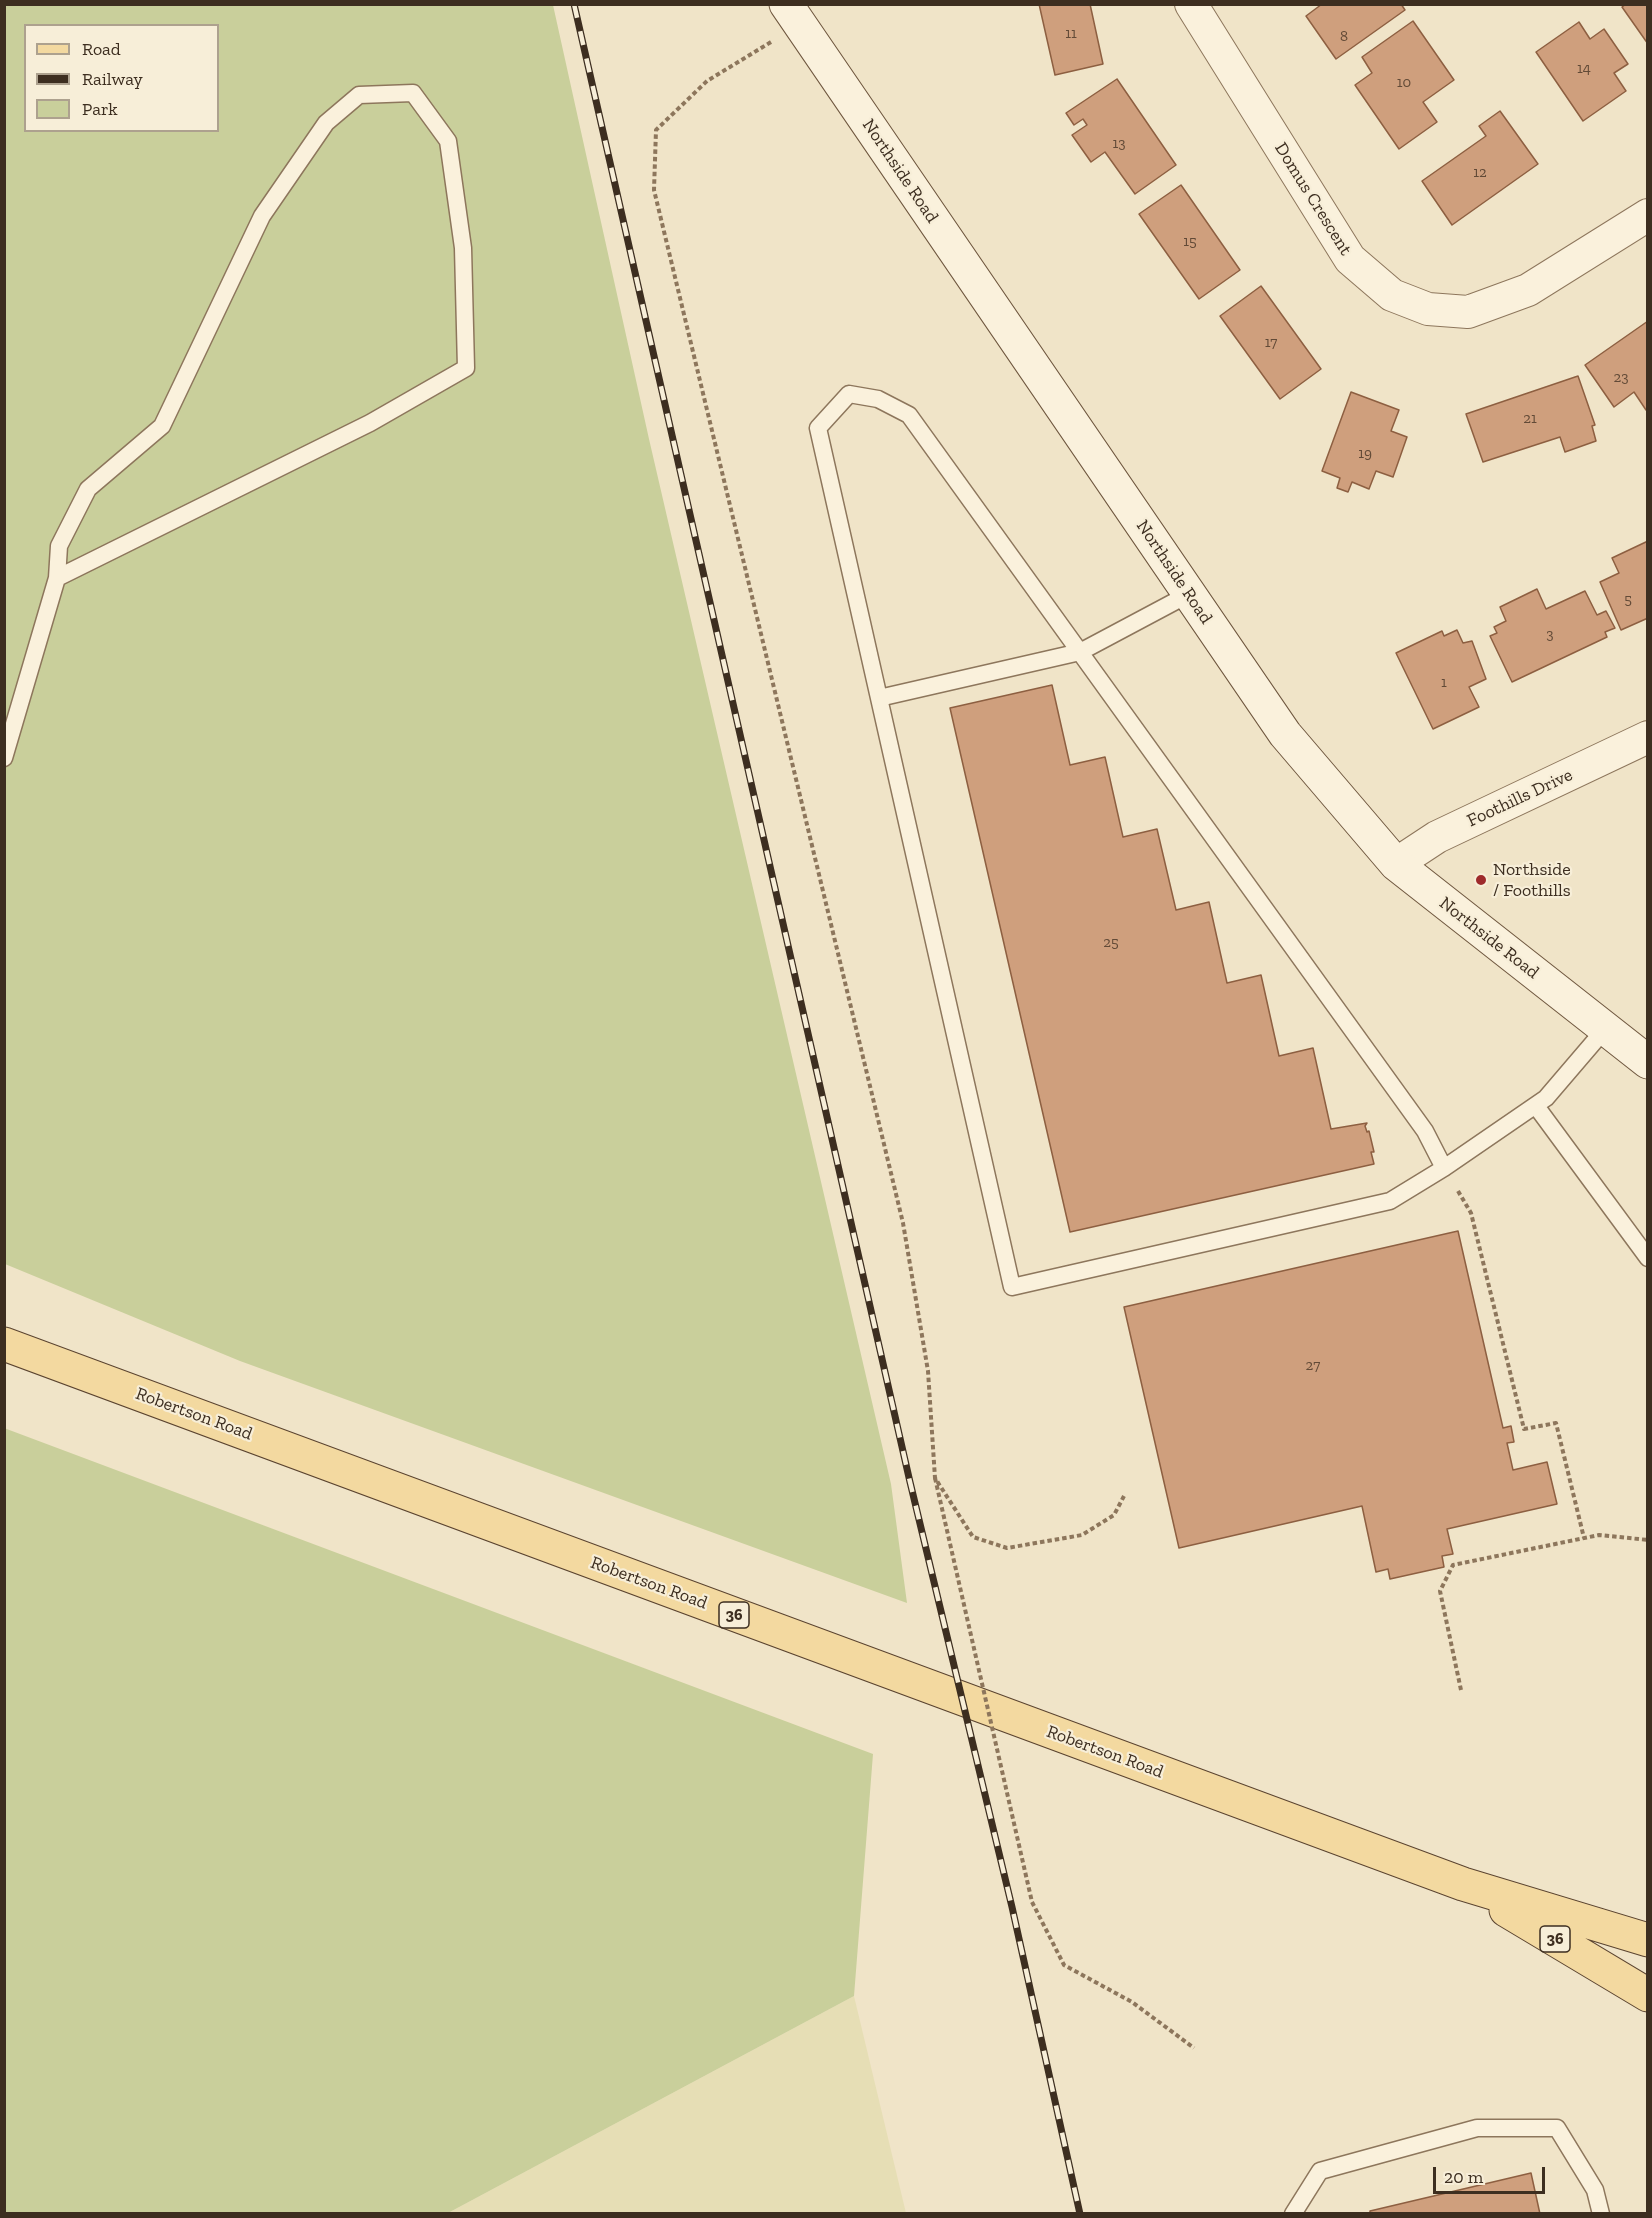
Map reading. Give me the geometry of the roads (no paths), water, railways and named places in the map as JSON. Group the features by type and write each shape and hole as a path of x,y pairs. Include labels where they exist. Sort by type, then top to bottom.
{"main road":[{"name":"Robertson Road","path":"4,1344 1463,1884 1647,1940"},
{"name":"Robertson Road","path":"1463,1884 1647,1995"}],"street":[{"name":"Domus Crescent","path":"1191,4 1350,259 1392,295 1428,309 1468,312 1528,290 1647,215"},
{"name":"Northside Road","path":"793,14 1285,734 1396,864 1647,1062"},
{"name":"Foothills Drive","path":"1396,864 1437,837 1647,737"}],"lane":[{"path":"4,758 57,578 59,546 88,489 162,426 262,216 326,123 359,95 413,93 448,141 463,248 466,368 370,423 57,578"},
{"path":"1444,1168 1425,1131 909,415 878,399 849,394 818,428 1012,1287 1390,1201 1444,1168 1536,1106 1546,1098 1605,1029"},
{"path":"879,698 1080,652 1189,594"},
{"path":"1536,1106 1647,1258"},
{"path":"1293,2214 1320,2171 1477,2128 1557,2128 1595,2190 1601,2214"}],"railway":[{"path":"574,4 910,1482 1012,1907 1080,2214"}],"place":[{"name":"Northside / Foothills","path":"1481,880"}]}
